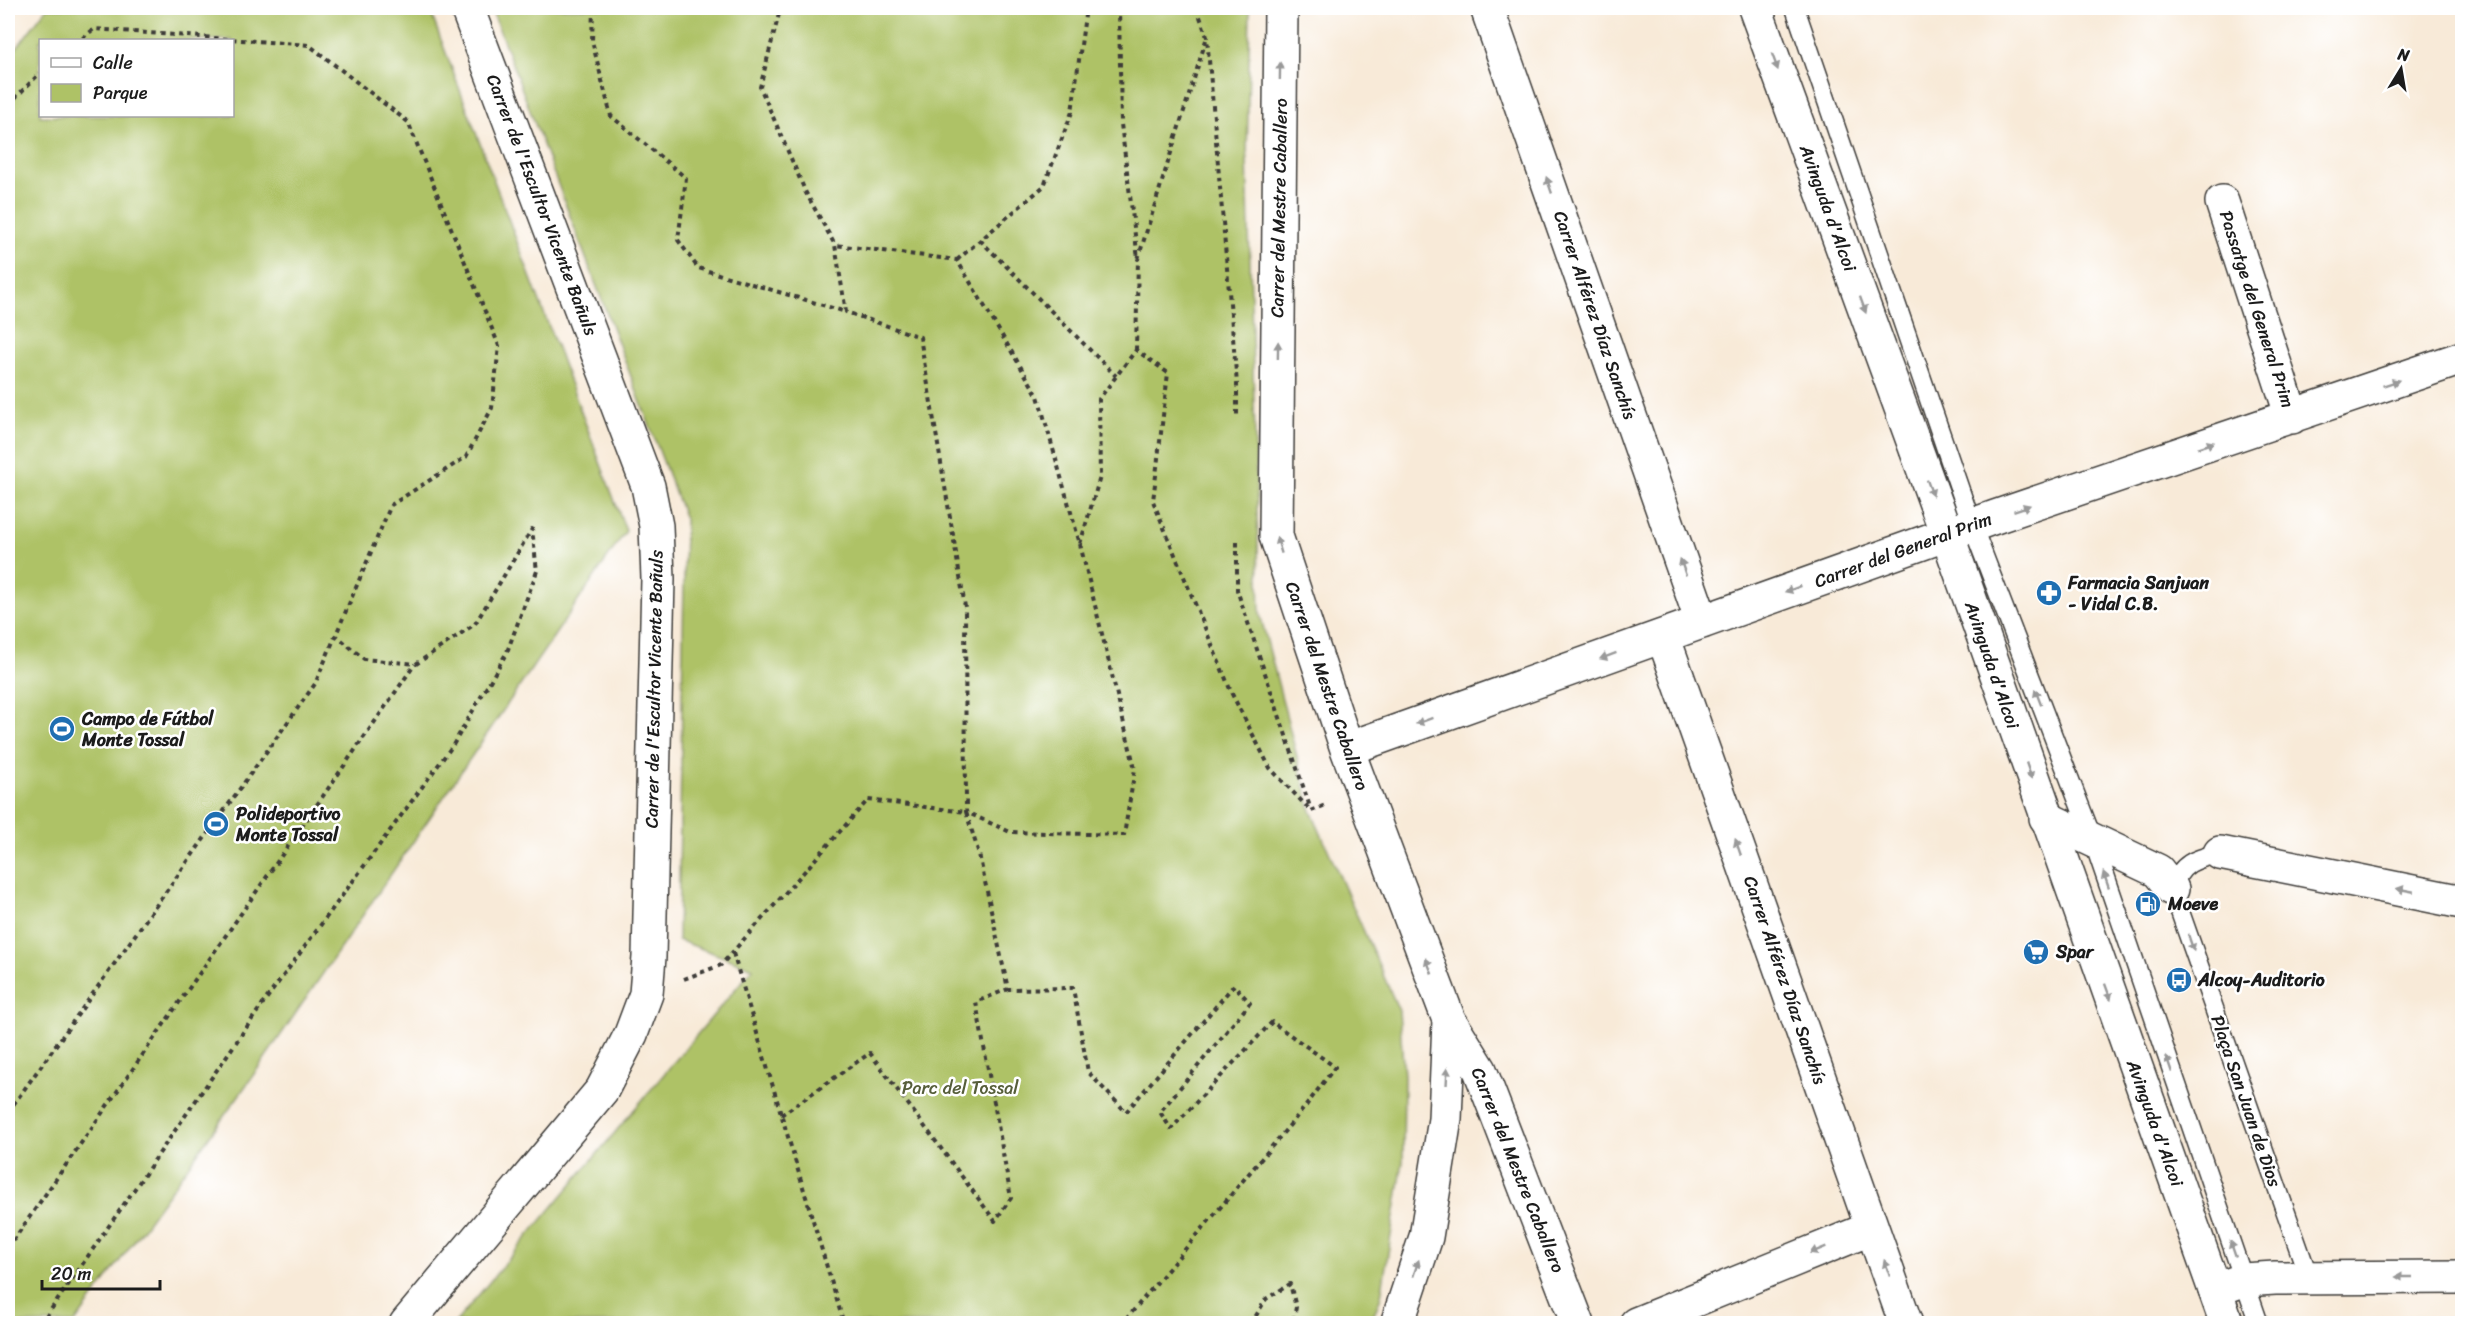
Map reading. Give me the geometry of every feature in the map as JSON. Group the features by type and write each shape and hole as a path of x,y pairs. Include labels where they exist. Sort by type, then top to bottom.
{"street":[{"name":"Carrer de l'Escultor Vicente Bañuls","path":"406,1323 602,1090 631,1034 646,994 658,579 654,516 648,486 467,8"},
{"name":"Carrer del Mestre Caballero","path":"1281,8 1276,537 1347,749 1449,1020 1480,1070 1578,1323"},
{"name":"Carrer Alférez Díaz Sanchís","path":"1487,8 1702,622"},
{"name":"Avinguda d'Alcoi","path":"1755,8 1959,530 2046,818 2229,1285 2227,1323"},
{"name":"Passatge del General Prim","path":"2222,202 2292,417"},
{"name":"Carrer del General Prim","path":"1347,749 1959,530 2463,358"},
{"name":"Carrer Alférez Díaz Sanchís","path":"1663,636 1906,1323"},
{"name":"Plaça San Juan de Dios","path":"2046,818 2158,871 2172,889"},
{"path":"2220,853 2463,902"},
{"path":"1397,1323 1426,1237 1445,1119 1449,1020"},
{"path":"1636,1323 1872,1228"},
{"path":"2229,1285 2309,1278 2463,1277"}],"lane":[{"name":"Avinguda d'Alcoi","path":"1795,8 1959,530 2093,840 2229,1285 2259,1323"},
{"path":"2172,889 2177,873 2195,859 2220,853"},
{"name":"Plaça San Juan de Dios","path":"2172,889 2309,1278"}],"path":[{"path":"593,8 592,41 611,116 686,178 678,240 698,268 846,312 920,337 965,607 966,813 980,854 1008,988"},
{"path":"774,8 779,14"},
{"path":"787,8 779,14 760,87 806,193 835,245 846,312"},
{"path":"835,245 957,260 1044,186 1072,112 1086,8"},
{"path":"1080,544 1100,477 1099,399 1136,350 1138,259 1121,124 1119,8"},
{"path":"1138,259 1207,37 1197,8"},
{"path":"81,39 94,29 228,39"},
{"path":"8,1112 315,684 392,505 466,457 492,408 499,346 408,122 309,45 234,39"},
{"path":"8,105 39,74"},
{"path":"980,240 1116,376"},
{"path":"646,994 721,965 868,800 966,813 1010,832 1124,835 1135,769 1080,544 1038,396 957,260"},
{"path":"1136,350 1168,373 1153,501 1232,694 1270,768 1311,811 1363,791"},
{"path":"8,1248 416,664 475,624 532,529 537,571 507,652 453,745 264,1002 41,1323"},
{"path":"337,636 364,658 416,664"},
{"path":"733,952 844,1323"},
{"path":"781,1115 870,1053 995,1221 1011,1198 976,1002 1008,988 1073,988 1088,1072 1126,1113 1234,985 1250,1003 1160,1112 1171,1129 1272,1022 1335,1067 1305,1107 1122,1323"},
{"path":"1251,1323 1266,1299 1290,1284 1296,1307 1293,1323"}],"green space":[{"name":"Polideportivo Monte Tossal","path":"47,8 429,8 626,531 250,1080 75,1323 8,1324 8,59"},
{"name":"Parc del Tossal","path":"491,8 1250,8 1247,158 1260,614 1311,811 1399,1011 1404,1076 1403,1162 1381,1296 1371,1323 455,1323 753,968 678,940 685,519"}],"place":[{"name":"Farmacia Sanjuan - Vidal C.B.","path":"2049,593"},
{"name":"Campo de Fútbol Monte Tossal","path":"62,729"},
{"name":"Polideportivo Monte Tossal","path":"216,824"},
{"name":"Moeve","path":"2148,904"},
{"name":"Spar","path":"2036,952"},
{"name":"Alcoy-Auditorio","path":"2179,980"}]}
